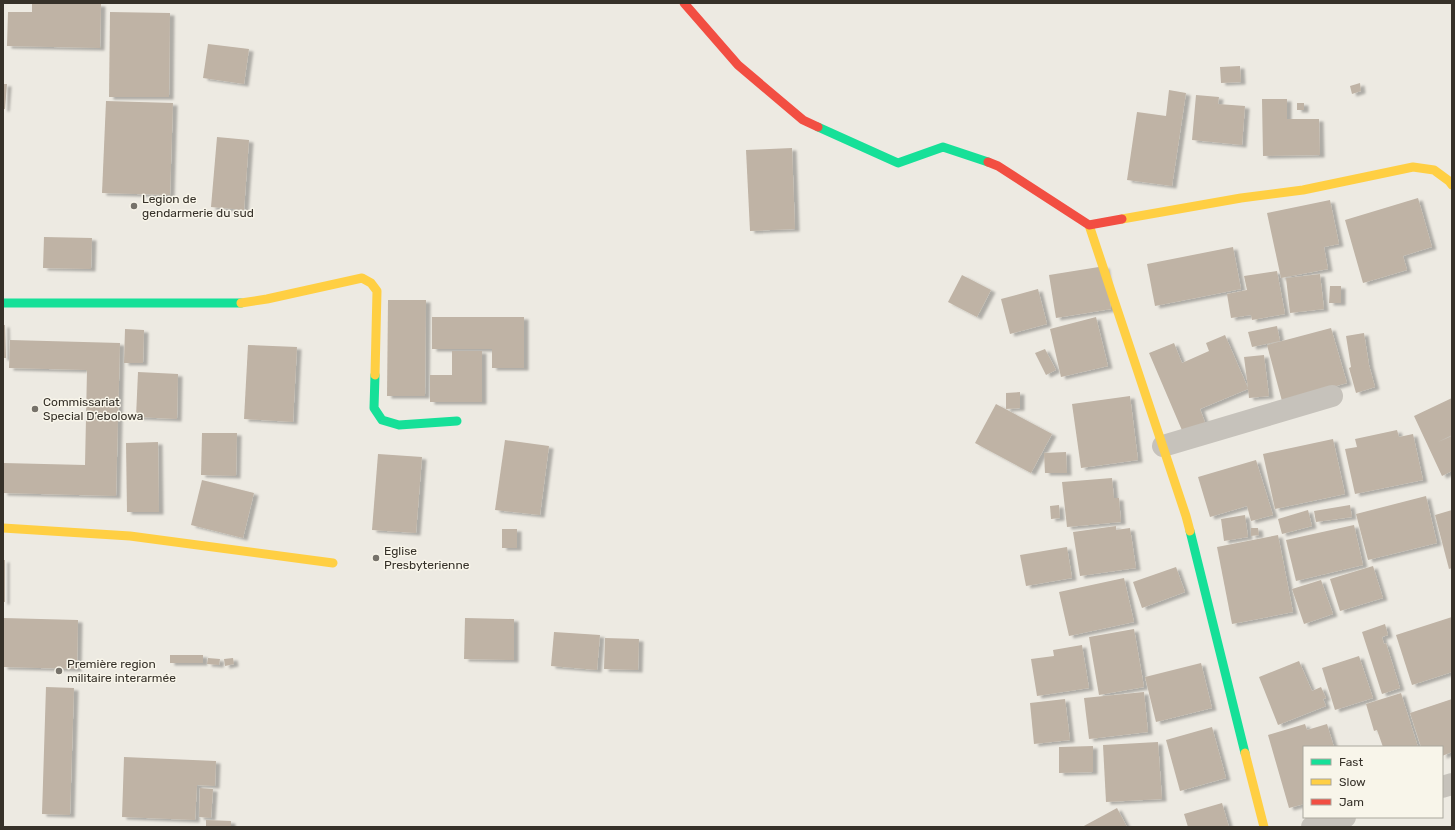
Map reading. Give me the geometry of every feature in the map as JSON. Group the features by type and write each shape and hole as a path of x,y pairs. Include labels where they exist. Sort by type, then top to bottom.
{"street":[{"path":"684,3 738,65 803,120 898,162 943,147 998,166 1089,225 1186,516 1264,827"},
{"path":"1089,225 1241,198 1303,190 1413,167 1434,170 1452,185"},
{"path":"3,303 241,303 267,299 362,278 371,283 377,291 374,408 382,420 399,425 457,421"},
{"path":"1162,446 1332,396"},
{"path":"3,528 130,536 285,558 333,563"},
{"path":"1312,827 1341,818"}],"building":[{"path":"32,3 101,4 100,48 7,46 8,12 32,12"},
{"path":"110,12 170,13 169,97 109,97"},
{"path":"208,44 249,49 244,84 203,78"},
{"path":"1240,66 1241,82 1221,83 1220,67"},
{"path":"1360,83 1361,91 1352,94 1350,86"},
{"path":"3,84 7,84 5,109 3,109"},
{"path":"1169,90 1186,93 1172,186 1127,180 1137,112 1166,116"},
{"path":"1196,95 1219,97 1218,104 1245,106 1242,145 1192,140"},
{"path":"1262,99 1287,99 1287,119 1319,119 1320,155 1263,156"},
{"path":"106,101 173,103 170,195 102,193"},
{"path":"1297,103 1304,103 1304,110 1297,110"},
{"path":"217,137 249,140 244,210 211,207"},
{"path":"792,148 795,229 750,231 746,150"},
{"path":"1418,198 1432,247 1403,256 1407,270 1363,283 1345,220"},
{"path":"1330,200 1339,244 1324,247 1328,269 1281,278 1267,213"},
{"path":"44,237 92,238 91,269 43,268"},
{"path":"1233,247 1241,289 1155,306 1147,264"},
{"path":"1105,266 1111,309 1056,318 1049,275"},
{"path":"1277,271 1285,314 1252,320 1251,315 1231,318 1227,294 1247,290 1244,276"},
{"path":"1320,274 1324,309 1290,313 1286,278"},
{"path":"962,275 991,290 977,317 948,302"},
{"path":"1330,286 1341,286 1341,303 1329,303"},
{"path":"1038,289 1047,324 1010,334 1001,299"},
{"path":"388,300 426,300 425,396 387,396"},
{"path":"432,317 524,317 524,368 492,368 492,349 432,349"},
{"path":"1096,317 1108,366 1061,377 1050,329"},
{"path":"3,325 5,325 6,358 3,358"},
{"path":"1277,326 1280,341 1252,347 1248,332"},
{"path":"1331,328 1347,383 1282,401 1267,345"},
{"path":"125,329 144,330 143,363 124,363"},
{"path":"1364,333 1369,365 1375,387 1356,393 1349,368 1351,367 1346,336"},
{"path":"1225,335 1248,388 1244,357 1264,355 1269,396 1249,398 1248,389 1200,409 1206,425 1184,435 1149,353 1174,343 1182,363 1209,351 1206,343"},
{"path":"10,340 120,343 116,496 3,493 3,463 85,465 87,370 9,368"},
{"path":"248,345 297,347 293,422 244,419"},
{"path":"1045,349 1056,370 1046,375 1035,353"},
{"path":"452,351 482,351 482,402 430,402 430,375 452,375"},
{"path":"138,372 178,374 177,419 136,417"},
{"path":"1020,392 1020,408 1006,409 1006,393"},
{"path":"1130,396 1138,460 1081,468 1072,404"},
{"path":"1452,398 1452,435 1438,442 1452,436 1452,471 1442,476 1414,416"},
{"path":"996,404 1052,434 1031,473 975,443"},
{"path":"1397,430 1399,437 1413,434 1423,480 1355,494 1345,449 1357,447 1355,439"},
{"path":"202,433 237,433 236,476 201,475"},
{"path":"1333,439 1345,494 1275,509 1263,454"},
{"path":"505,440 549,446 540,515 495,510"},
{"path":"158,442 159,512 127,512 126,443"},
{"path":"1066,452 1067,473 1045,473 1044,453"},
{"path":"378,454 422,457 416,533 372,530"},
{"path":"1256,460 1273,515 1251,521 1247,506 1210,517 1198,477"},
{"path":"1112,478 1114,498 1119,498 1121,522 1067,527 1062,482"},
{"path":"202,480 254,493 243,538 191,525"},
{"path":"1426,496 1437,543 1368,560 1356,514"},
{"path":"1059,505 1060,518 1051,519 1050,506"},
{"path":"1350,505 1352,517 1316,522 1314,511"},
{"path":"1308,510 1312,526 1282,534 1278,519"},
{"path":"1452,510 1452,568 1449,569 1435,515"},
{"path":"1245,515 1248,537 1224,541 1221,519"},
{"path":"1354,525 1363,565 1296,581 1286,540"},
{"path":"1116,526 1116,530 1130,528 1136,568 1080,576 1073,532"},
{"path":"1251,528 1258,528 1259,535 1251,536"},
{"path":"502,529 517,529 517,548 502,548"},
{"path":"1278,535 1293,612 1232,624 1217,547"},
{"path":"1067,547 1072,578 1026,586 1020,555"},
{"path":"3,560 5,560 5,602 3,602"},
{"path":"1373,566 1383,598 1340,611 1330,579"},
{"path":"1176,567 1185,592 1142,608 1133,582"},
{"path":"1124,578 1134,622 1069,636 1059,592"},
{"path":"1321,580 1333,614 1304,624 1292,589"},
{"path":"1452,617 1452,672 1412,685 1396,635"},
{"path":"3,618 78,620 77,669 3,667"},
{"path":"465,618 514,619 514,660 464,659"},
{"path":"1385,624 1388,635 1382,637 1384,644 1386,643 1400,688 1382,694 1362,632"},
{"path":"1134,629 1144,687 1099,695 1089,637"},
{"path":"554,632 600,635 597,670 551,666"},
{"path":"605,638 639,639 638,670 604,669"},
{"path":"1082,645 1089,688 1037,696 1031,659 1054,656 1053,650"},
{"path":"170,655 203,655 203,663 170,663"},
{"path":"1359,656 1373,698 1335,710 1322,668"},
{"path":"208,658 220,659 219,665 207,664"},
{"path":"233,658 234,664 225,666 224,659"},
{"path":"1299,661 1312,691 1321,687 1326,698 1323,699 1326,706 1278,725 1259,677"},
{"path":"1201,663 1212,708 1156,722 1145,677"},
{"path":"46,687 74,688 70,815 42,814"},
{"path":"1144,692 1148,732 1089,739 1084,698"},
{"path":"1401,693 1418,746 1383,746 1377,730 1374,731 1366,704"},
{"path":"1065,699 1070,740 1034,744 1030,703"},
{"path":"1452,699 1452,752 1443,756 1443,746 1421,746 1410,713"},
{"path":"1305,724 1307,730 1327,724 1334,746 1303,746 1303,804 1289,808 1268,735"},
{"path":"1212,727 1226,778 1180,791 1166,740"},
{"path":"1158,742 1162,799 1106,802 1103,745"},
{"path":"1093,746 1093,772 1059,773 1059,747"},
{"path":"124,757 216,761 215,786 197,785 195,820 122,817"},
{"path":"200,788 213,789 211,818 199,817"},
{"path":"1222,803 1229,827 1188,827 1184,814"},
{"path":"1117,808 1127,827 1082,827"},
{"path":"206,820 231,821 231,827 206,827"}],"traffic: fast":[{"path":"818,127 898,163 943,147 988,162"},
{"path":"3,303 241,303"},
{"path":"375,375 374,408 382,420 399,425 457,421"},
{"path":"1190,531 1245,753"}],"traffic: slow":[{"path":"1122,219 1241,198 1303,190 1413,167 1434,170 1452,185"},
{"path":"1089,225 1190,531"},
{"path":"241,303 267,299 362,278 371,283 377,291 375,375"},
{"path":"3,528 130,536 333,563"},
{"path":"1245,753 1264,827"}],"traffic: jam":[{"path":"684,3 738,65 803,120 818,127"},
{"path":"988,162 998,166 1089,225 1122,219"}],"place":[{"name":"Legion de gendarmerie du sud","path":"134,206"},
{"name":"Commissariat Special D’ebolowa","path":"35,409"},
{"name":"Eglise Presbyterienne","path":"376,558"},
{"name":"Première region militaire interarmée","path":"59,671"}]}
